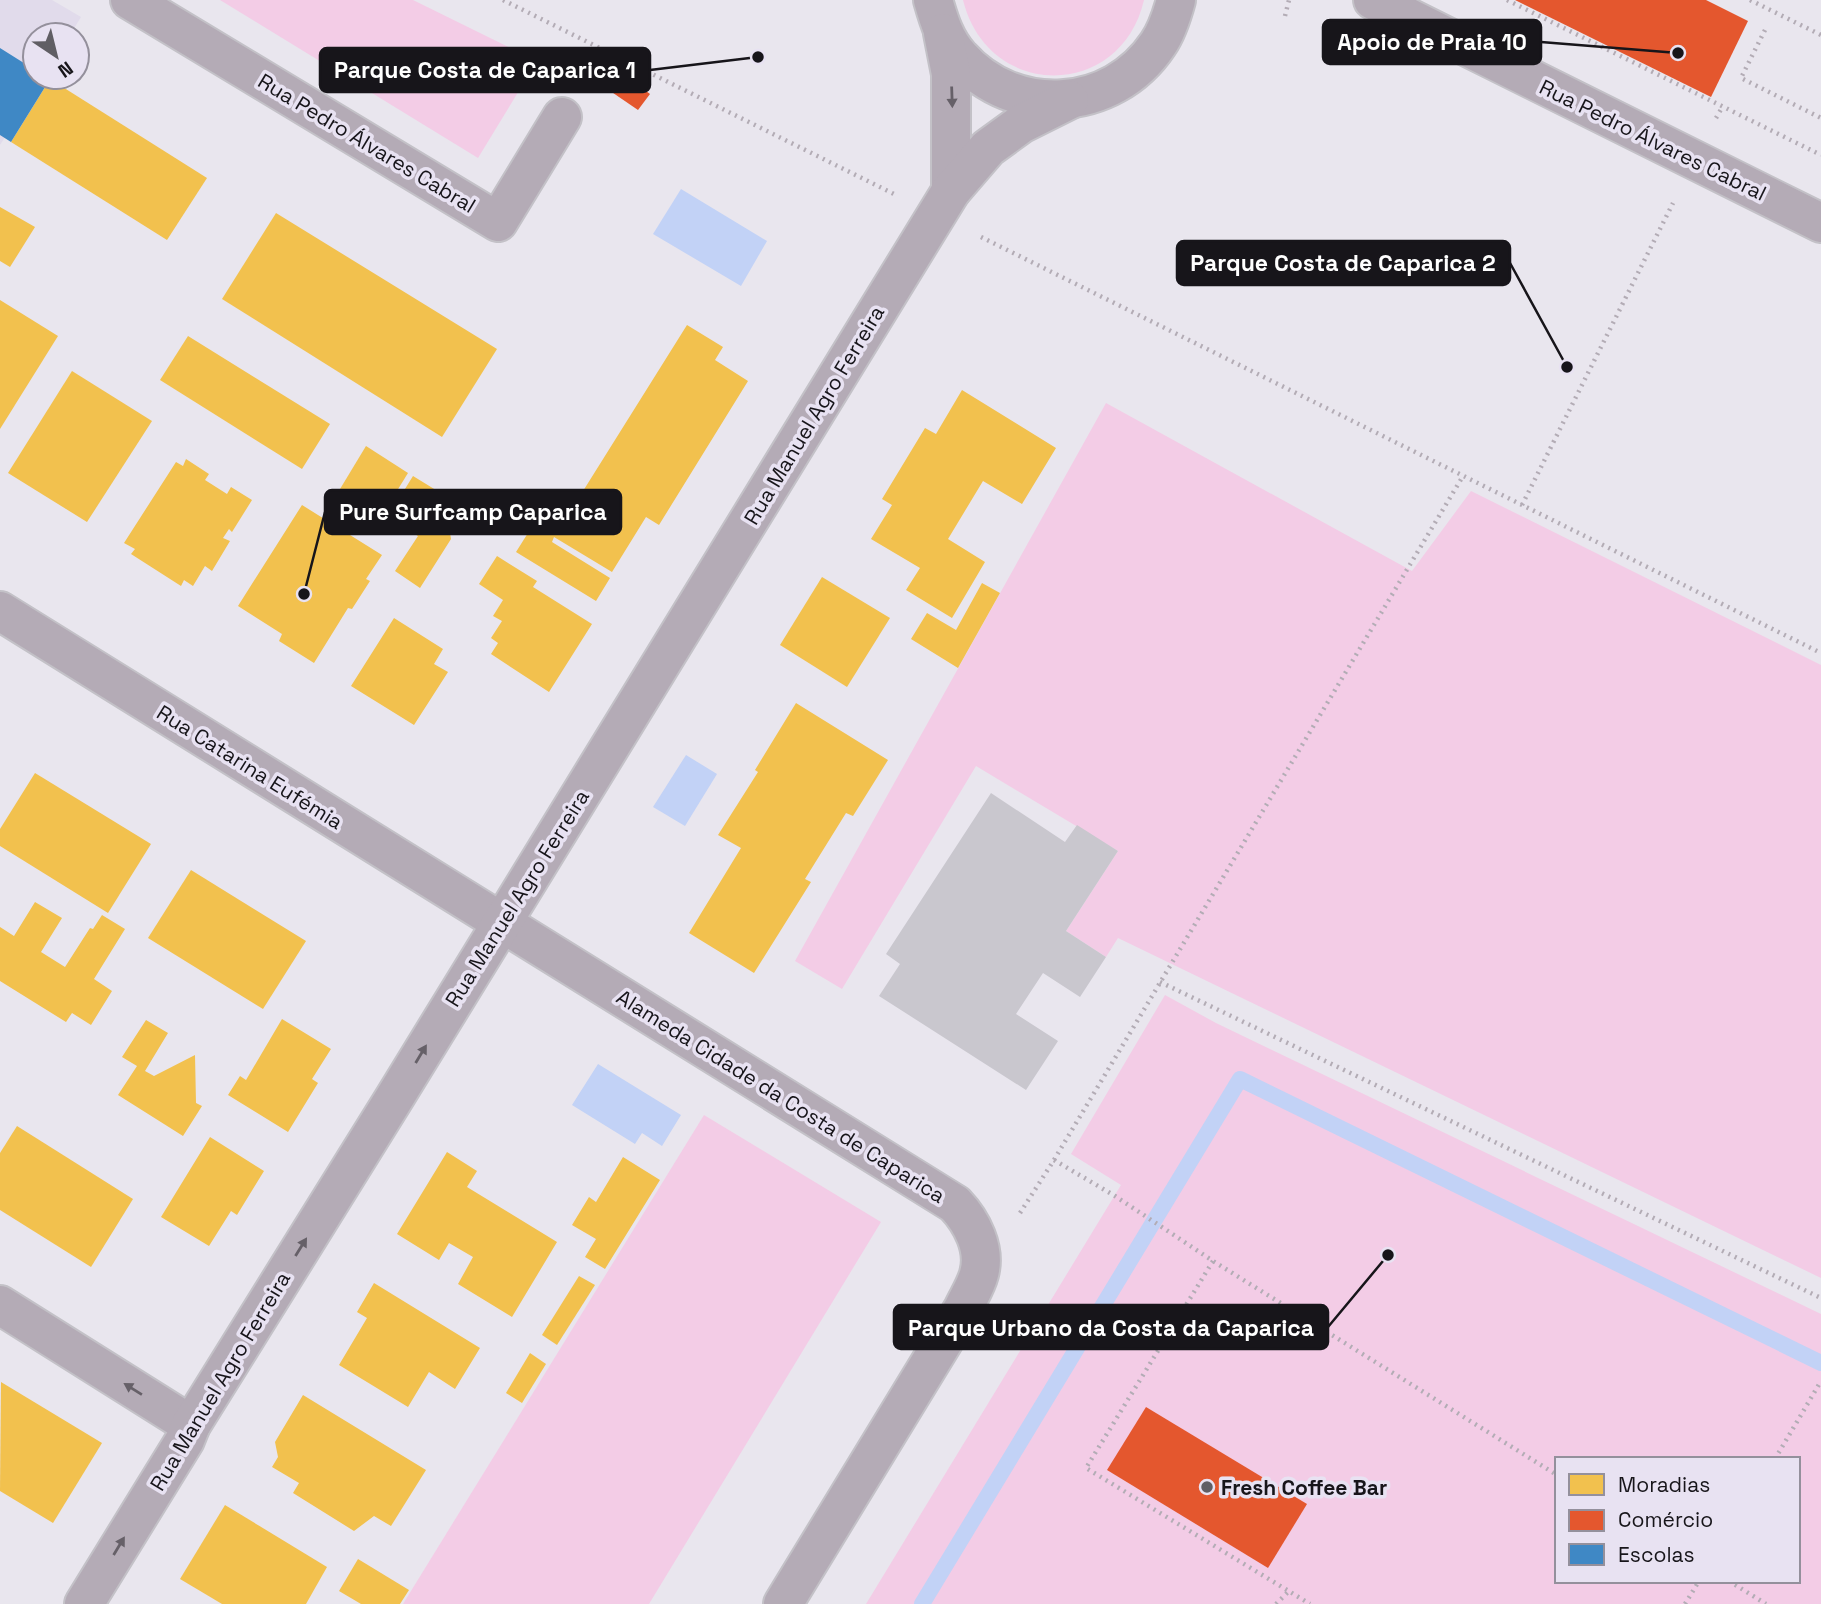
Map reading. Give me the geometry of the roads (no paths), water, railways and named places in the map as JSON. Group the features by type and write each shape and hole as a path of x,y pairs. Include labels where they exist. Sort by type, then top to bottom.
{"street":[{"name":"Rua Pedro Álvares Cabral","path":"130,0 498,222 562,117"},
{"path":"938,15 959,57 982,77 1009,93 1045,100 1069,100 1108,87 1134,71 1158,45 1173,10 1206,0"},
{"name":"Rua Pedro Álvares Cabral","path":"1373,0 1821,223"},
{"path":"938,15 951,75 953,120 944,203"},
{"name":"Rua Manuel Agro Ferreira","path":"84,1604 185,1440 191,1425 944,203 988,148 1021,124 1069,100"},
{"name":"Rua Catarina Eufémia","path":"0,611 500,923"},
{"name":"Alameda Cidade da Costa de Caparica","path":"500,923 955,1204 980,1242 980,1273 962,1309 783,1604"},
{"path":"0,1306 191,1425"}],"water":[{"path":"681,189 767,241 741,286 653,234"},
{"path":"686,755 717,774 685,826 653,807"},
{"path":"598,1064 681,1115 662,1146 642,1133 635,1144 572,1105"}],"waterway":[{"path":"922,1604 1240,1079 1821,1363"}],"place":[{"name":"Apoio de Praia 10","path":"1678,53"},
{"name":"Parque Costa de Caparica 1","path":"758,57"},
{"name":"Parque Costa de Caparica 2","path":"1567,367"},
{"name":"Pure Surfcamp Caparica","path":"304,594"},
{"name":"Parque Urbano da Costa da Caparica","path":"1388,1255"},
{"name":"Fresh Coffee Bar","path":"1207,1487"}]}
